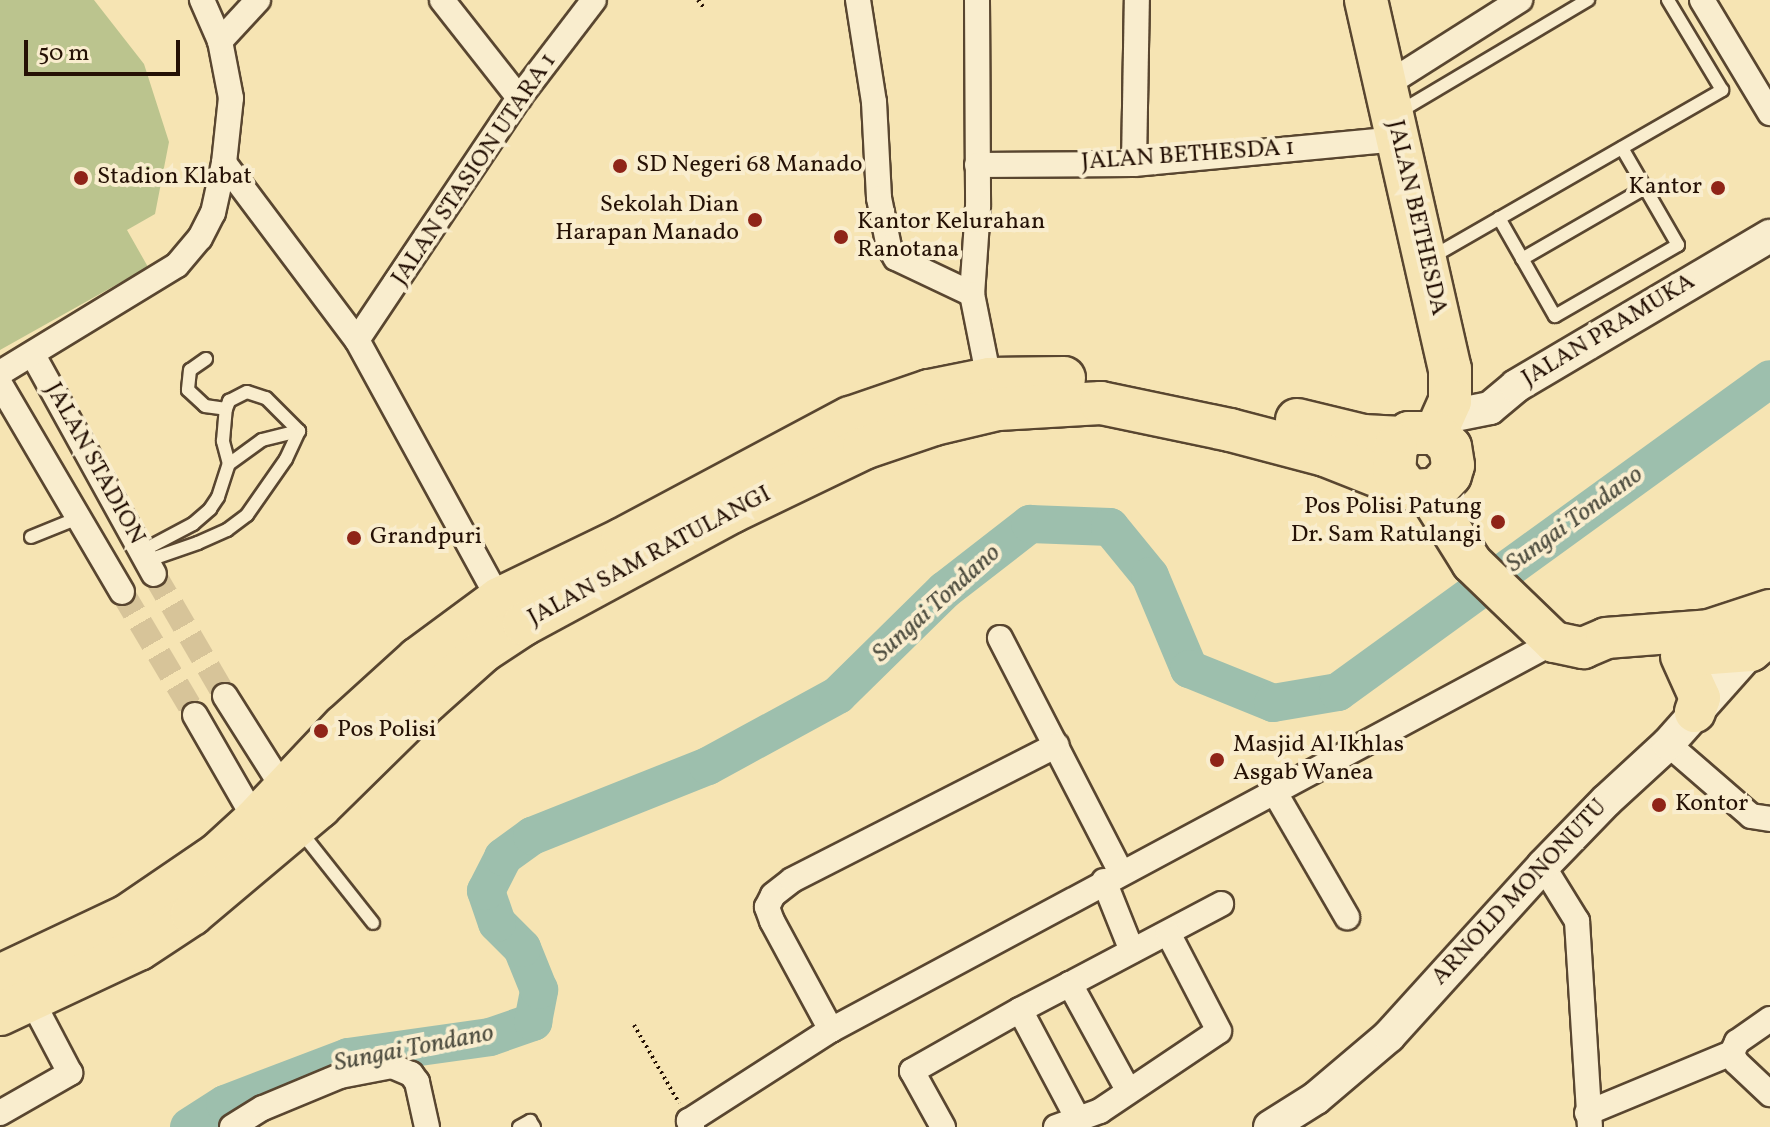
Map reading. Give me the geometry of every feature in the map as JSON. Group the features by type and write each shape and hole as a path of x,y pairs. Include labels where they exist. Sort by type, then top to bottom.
{"highway":[{"name":"JALAN BETHESDA","path":"1366,0 1452,387 1428,430 1392,462 1398,480 1416,489"},
{"path":"10,996 218,854 282,821 344,726 418,659 499,599 623,539 850,418 929,391 989,379 1090,378 1166,386 1332,430 1428,430"},
{"name":"JALAN SAM RATULANGI","path":"282,821 483,651 524,624 812,471 864,448 934,424 998,409 1101,403 1230,430 1325,455 1416,489"}],"main road":[{"path":"1416,489 1472,563 1509,602 1568,645 1604,661 1681,656 1758,632"},
{"path":"1568,645 1606,638 1758,632"},
{"path":"1681,656 1698,688 1700,698 1695,712"}],"street":[{"path":"0,373 177,265 200,238 213,213 224,163 231,98 220,41 202,0"},
{"path":"220,41 258,0"},
{"path":"442,0 519,98"},
{"name":"JALAN STASION UTARA 1","path":"357,340 519,98 594,0"},
{"path":"858,0 874,102 879,198 889,247 896,258 972,294"},
{"path":"977,0 977,165 972,294 989,379"},
{"path":"1134,164 1137,0"},
{"path":"1392,113 1520,0"},
{"path":"1702,0 1770,113"},
{"name":"JALAN BETHESDA 1","path":"977,165 1134,164 1392,113"},
{"path":"224,163 357,340 499,599"},
{"name":"JALAN PRAMUKA","path":"1428,430 1490,408 1516,386 1770,236"},
{"name":"JALAN STADION","path":"33,355 147,562"},
{"name":"JALAN STADION","path":"0,384 122,592"},
{"name":"ARNOLD MONONUTU","path":"1270,1127 1316,1098 1389,1036 1543,866 1668,744 1758,632"},
{"path":"1000,638 1057,745 1112,876 1132,951"},
{"path":"686,1125 831,1030 1112,876 1274,791 1568,645"},
{"path":"225,696 282,821"},
{"path":"195,715 282,821"},
{"path":"1668,744 1751,816 1770,819"},
{"path":"831,1030 772,921 767,907 773,895 792,880 1057,745"},
{"path":"1274,791 1347,917"},
{"path":"1543,866 1577,921 1588,1123 1732,1053 1737,1042 1770,1019"},
{"path":"943,1127 912,1071 1221,904"},
{"path":"1020,1010 1086,1121 1219,1031 1168,933"},
{"path":"1070,984 1128,1090"},
{"path":"0,1113 70,1073 10,996"},
{"path":"1732,1053 1736,1062 1770,1094"},
{"path":"232,1127 263,1108 340,1076 392,1066 411,1074 417,1082 427,1127"}],"lane":[{"path":"1392,113 1588,0"},
{"path":"1425,260 1722,90 1668,0"},
{"path":"1499,218 1555,316 1678,245 1622,148"},
{"path":"1522,259 1645,188"},
{"path":"206,359 190,370 188,390 205,406 226,409"},
{"path":"147,562 210,509 218,497 229,464 223,441 229,401 247,392 266,398 299,431"},
{"path":"147,562 227,530 247,515 286,459 299,431"},
{"path":"229,464 262,440 299,431"},
{"path":"31,537 78,518"},
{"path":"282,821 373,923"},
{"path":"519,1127 530,1121 534,1127"}],"path":[{"path":"698,0 704,8"},
{"path":"634,1025 686,1125"}],"green space":[{"name":"Stadion Klabat","path":"0,0 94,0 144,64 169,142 155,214 127,230 148,267 0,350"}],"waterway":[{"name":"Sungai Tondano","path":"189,1127 225,1104 348,1057 490,1037 533,1022 539,990 522,948 497,923 486,891 503,857 532,836 708,766 838,695 945,590 1030,524 1110,527 1150,576 1189,669 1273,703 1338,692 1770,379"}],"tunnel":[{"path":"154,574 225,696"},
{"path":"122,592 195,715"}],"place":[{"name":"SD Negeri 68 Manado","path":"620,166"},
{"name":"Stadion Klabat","path":"81,178"},
{"name":"Kantor","path":"1718,188"},
{"name":"Sekolah Dian Harapan Manado","path":"755,220"},
{"name":"Kantor Kelurahan Ranotana","path":"841,237"},
{"name":"Pos Polisi Patung Dr. Sam Ratulangi","path":"1498,522"},
{"name":"Grandpuri","path":"354,538"},
{"name":"Pos Polisi","path":"321,731"},
{"name":"Masjid Al Ikhlas Asgab Wanea","path":"1217,760"},
{"name":"Kontor","path":"1659,805"}]}
